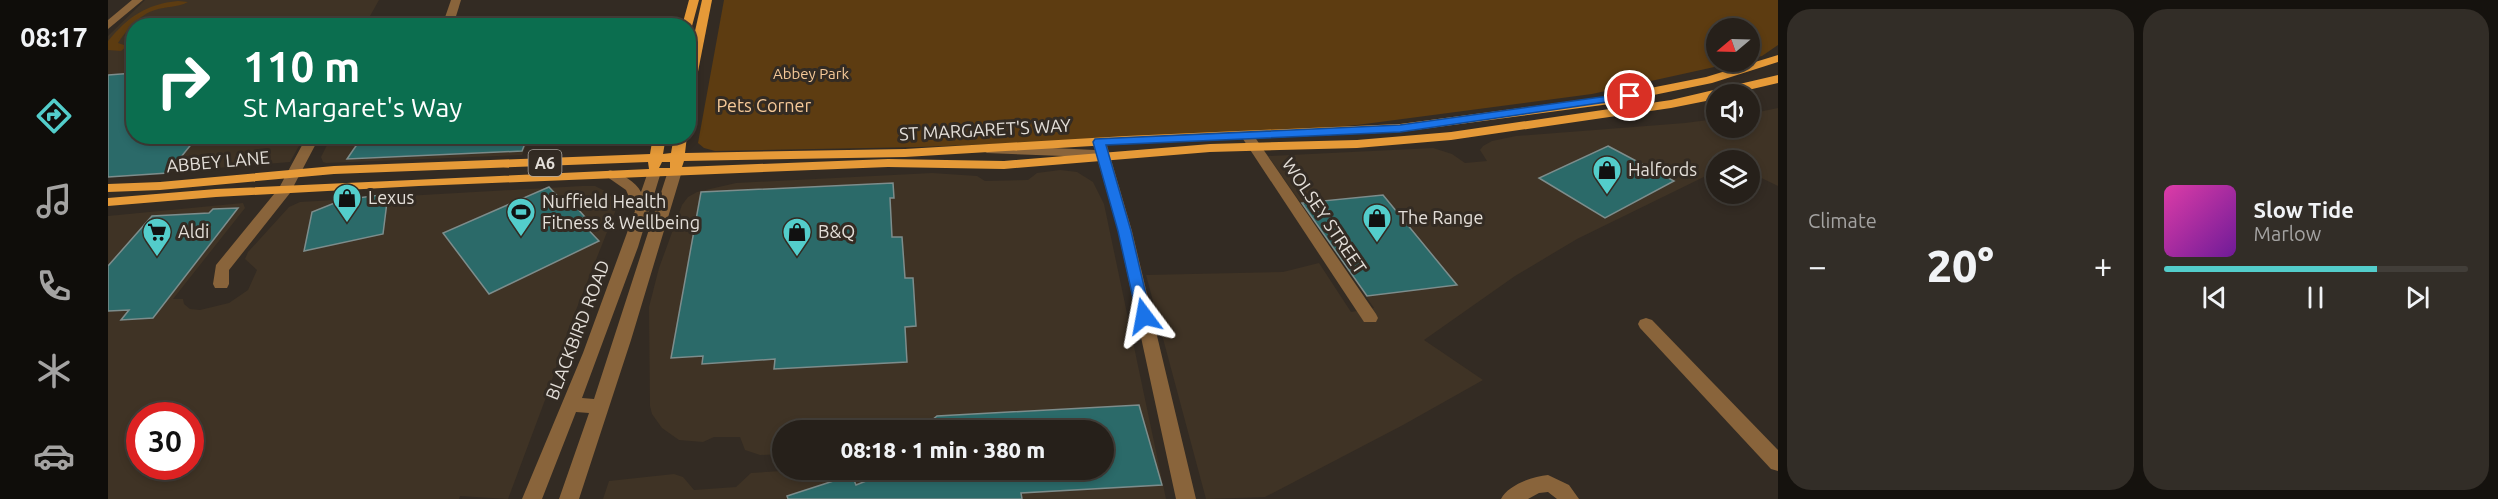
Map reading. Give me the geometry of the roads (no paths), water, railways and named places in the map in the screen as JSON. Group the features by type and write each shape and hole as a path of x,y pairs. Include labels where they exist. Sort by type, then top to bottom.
{"main road":[{"path":"689,18 694,0"},
{"path":"696,40 706,0"},
{"name":"ST MARGARET'S WAY","path":"676,164 1004,165 1101,150 1250,141 1400,128 1610,100 1708,80 1778,58"},
{"name":"ST MARGARET'S WAY","path":"1759,84 1778,79"},
{"name":"ST MARGARET'S WAY","path":"1250,141 1357,144 1451,136 1706,97"},
{"path":"654,165 658,144"},
{"path":"676,164 680,144"},
{"name":"ST MARGARET'S WAY","path":"654,165 978,148"},
{"name":"ABBEY LANE","path":"111,188 239,179 296,172 654,165"},
{"name":"ABBEY LANE","path":"108,202 419,182 610,174 654,165"}],"street":[{"path":"108,26 138,0"},
{"path":"450,18 456,0"},
{"name":"WOLSEY STREET","path":"1250,141 1370,318"},
{"path":"221,284 221,269 285,190 310,144"},
{"path":"978,148 1022,152 1092,153 1101,150 1125,231 1186,499"},
{"path":"569,499 601,405 676,164"},
{"name":"BLACKBIRD ROAD","path":"532,499 570,405 642,211 654,165"},
{"path":"610,174 632,188 642,211"},
{"path":"1646,324 1778,463"},
{"path":"570,405 601,405"},
{"path":"1510,499 1539,483 1551,484 1563,490 1569,499"}],"place":[{"name":"Halfords","path":"1607,196"},
{"name":"Lexus","path":"347,224"},
{"name":"Nuffield Health Fitness & Wellbeing","path":"521,238"},
{"name":"The Range","path":"1377,244"},
{"name":"Aldi","path":"157,258"},
{"name":"B&Q","path":"797,258"}],"park label":[{"name":"Abbey Park","path":"811,74"},
{"name":"Pets Corner","path":"764,106"}]}
